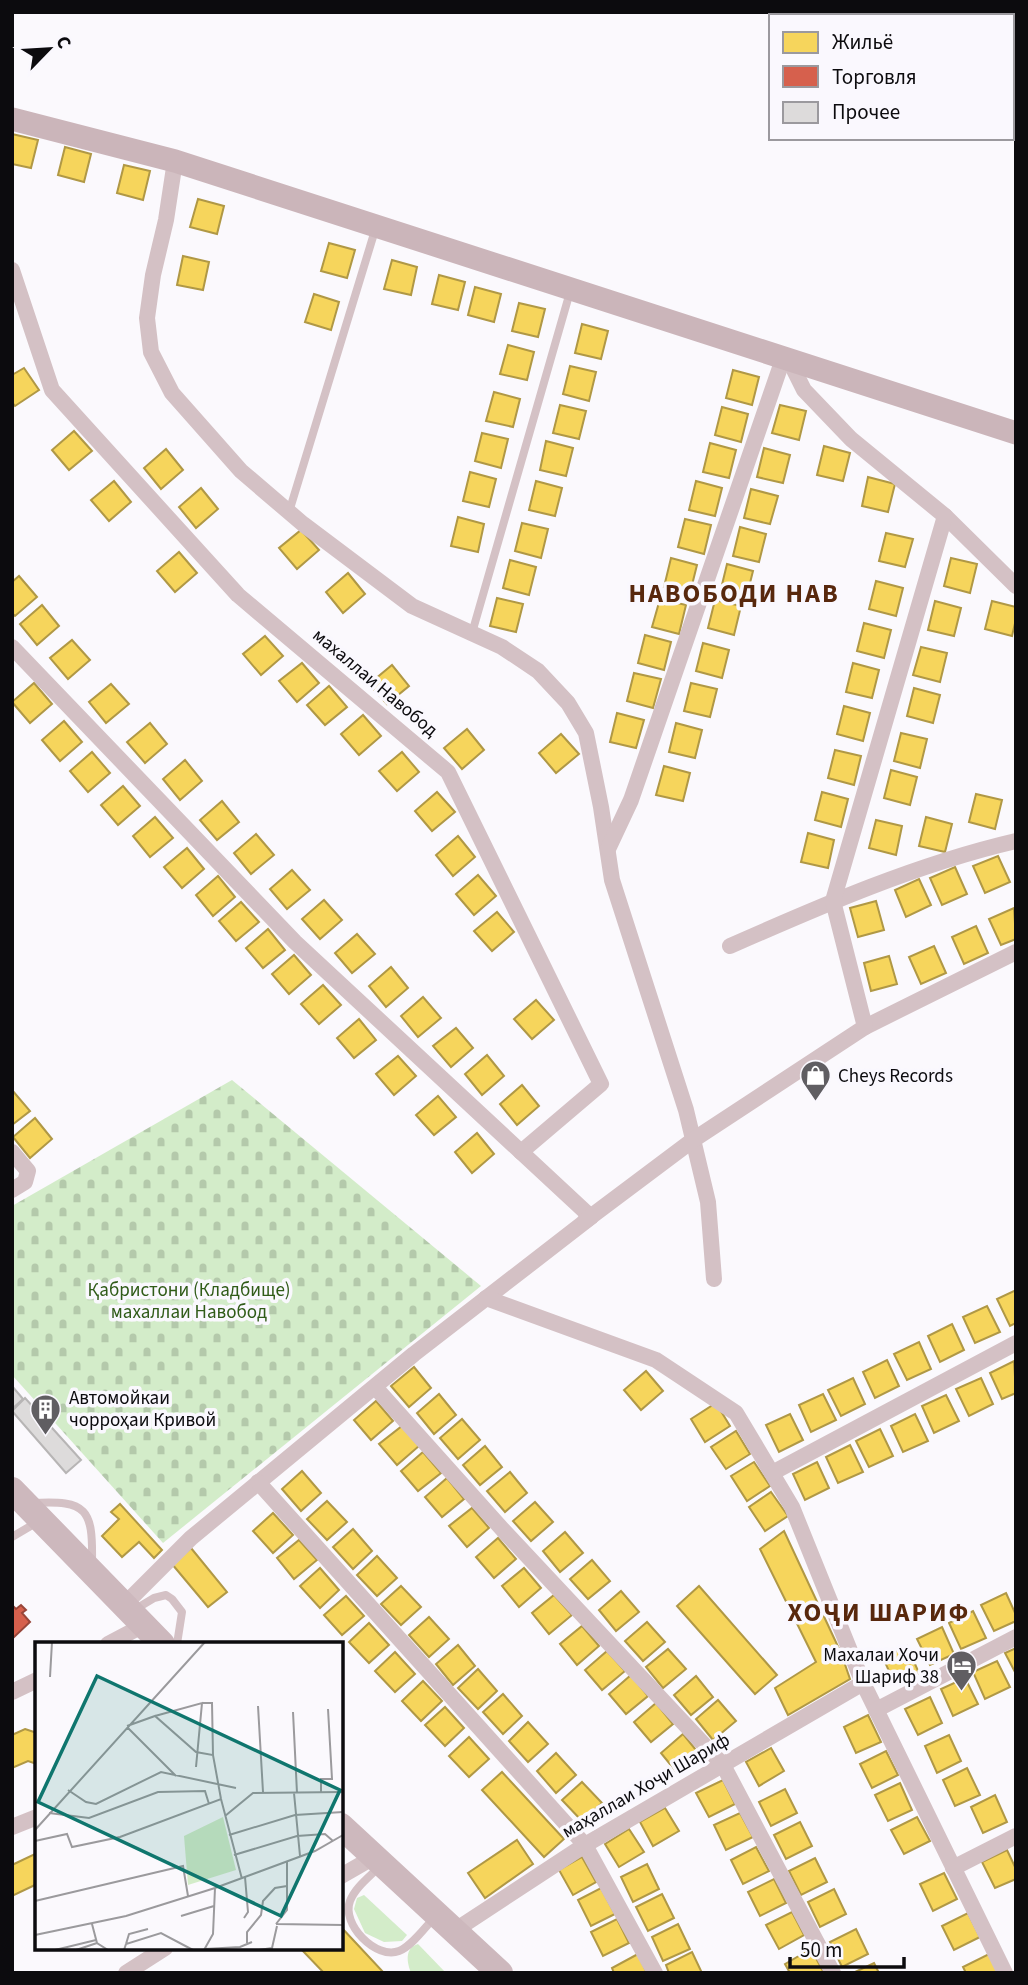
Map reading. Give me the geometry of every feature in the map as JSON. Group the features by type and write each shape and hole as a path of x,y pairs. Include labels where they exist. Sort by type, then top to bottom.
{"main road":[{"path":"27,1504 141,1621"},
{"path":"343,1828 499,1973"}],"street":[{"path":"12,119 175,161 1016,433"},
{"path":"175,161 147,318 151,352 172,393 242,471 289,512 412,606 502,647 538,671 568,703 586,733 612,880 649,990 693,1140 708,1202 714,1279"},
{"name":"махаллаи Навобод","path":"12,270 52,390 238,595 448,772 601,1084 521,1152"},
{"path":"786,357 804,390 851,439 945,516 1016,586"},
{"path":"608,849 631,800 786,357"},
{"path":"865,1027 833,901 945,516"},
{"path":"12,647 295,942 521,1152 588,1219"},
{"path":"730,946 833,901 979,850 1016,841"},
{"path":"111,1642 141,1621 191,1538 375,1387 588,1219 693,1140 865,1027 1016,951"},
{"path":"12,1152 28,1171 24,1182 12,1190"},
{"path":"486,1298 656,1360 736,1413 792,1507 863,1684 1005,1973"},
{"path":"772,1473 1016,1343"},
{"path":"375,1387 503,1530 723,1765 833,1973"},
{"path":"258,1482 585,1845 655,1973"},
{"path":"876,1710 1016,1637"},
{"path":"12,1692 35,1681"},
{"name":"маҳаллаи Хоҷи Шариф","path":"445,1923 863,1684"},
{"path":"12,1828 35,1818"},
{"path":"953,1868 1016,1836"},
{"path":"343,1875 378,1860"},
{"path":"125,1973 162,1950"}],"lane":[{"path":"289,512 377,226"},
{"path":"472,633 571,289"},
{"path":"12,1537 27,1504 71,1504 84,1511 92,1524 92,1572"},
{"path":"141,1621 155,1598 166,1595 182,1612 177,1642"},
{"path":"378,1860 349,1903 348,1915 354,1928 380,1951 391,1953 403,1950 445,1923"}],"green space":[{"name":"Қабристони (Кладбище) махаллаи Навобод","path":"232,1080 481,1286 163,1543 12,1375 12,1206"},
{"path":"364,1895 407,1935 402,1941 384,1942 365,1933 354,1909 357,1898"},
{"path":"418,1944 446,1973 411,1973 409,1952"}],"building: Жильё":[{"path":"12,134 38,140 31,168 12,164"},
{"path":"65,147 91,154 84,182 58,175"},
{"path":"124,165 150,171 143,200 117,193"},
{"path":"198,199 224,206 217,234 190,227"},
{"path":"329,243 355,250 347,278 321,271"},
{"path":"183,256 209,262 203,290 177,285"},
{"path":"392,260 417,267 411,295 384,289"},
{"path":"439,275 465,282 458,310 432,304"},
{"path":"475,287 501,294 494,322 468,315"},
{"path":"314,294 339,302 331,330 305,322"},
{"path":"519,303 545,309 538,337 512,331"},
{"path":"582,324 608,331 601,359 575,353"},
{"path":"508,345 534,352 527,380 500,374"},
{"path":"570,366 596,372 589,401 563,394"},
{"path":"24,368 39,390 15,406 12,402 12,375"},
{"path":"733,370 759,377 752,405 726,398"},
{"path":"494,392 520,399 513,427 486,421"},
{"path":"560,405 586,411 579,439 553,433"},
{"path":"780,405 806,411 799,440 772,433"},
{"path":"722,407 748,414 741,442 715,435"},
{"path":"74,431 92,451 69,470 52,450"},
{"path":"482,433 508,439 501,468 475,461"},
{"path":"546,441 573,448 566,476 540,470"},
{"path":"710,443 736,450 729,478 703,472"},
{"path":"824,446 850,453 843,481 817,475"},
{"path":"764,448 790,455 783,483 757,477"},
{"path":"166,449 183,470 161,489 144,468"},
{"path":"470,472 496,479 489,507 463,501"},
{"path":"868,477 895,484 888,512 862,506"},
{"path":"114,481 131,502 109,521 91,500"},
{"path":"536,481 562,488 555,516 529,510"},
{"path":"696,481 722,488 715,516 689,510"},
{"path":"201,488 218,509 196,528 179,507"},
{"path":"751,489 778,496 770,524 744,518"},
{"path":"458,517 484,524 478,552 451,546"},
{"path":"685,519 711,525 704,554 678,547"},
{"path":"522,523 548,529 541,558 515,551"},
{"path":"740,527 766,534 759,562 733,556"},
{"path":"301,530 319,550 297,569 279,548"},
{"path":"886,533 913,539 905,567 879,561"},
{"path":"179,552 197,573 175,592 157,571"},
{"path":"671,558 697,565 690,593 664,587"},
{"path":"951,558 977,564 970,593 944,586"},
{"path":"510,560 536,567 529,595 503,588"},
{"path":"727,564 753,571 746,599 720,593"},
{"path":"348,573 365,594 343,613 326,592"},
{"path":"19,576 37,597 15,616 12,613 12,582"},
{"path":"876,581 903,588 896,616 869,609"},
{"path":"497,598 523,604 516,632 490,626"},
{"path":"660,599 686,605 679,634 652,627"},
{"path":"715,600 741,606 734,635 708,628"},
{"path":"935,601 961,608 954,636 928,630"},
{"path":"992,601 1016,607 1012,636 985,629"},
{"path":"42,605 59,626 37,645 20,624"},
{"path":"864,623 891,630 884,658 857,651"},
{"path":"645,635 671,642 664,670 638,663"},
{"path":"265,636 283,656 261,675 243,654"},
{"path":"72,640 90,660 68,679 50,658"},
{"path":"703,643 729,650 722,678 696,671"},
{"path":"921,647 947,653 940,682 913,675"},
{"path":"302,663 319,683 297,702 279,681"},
{"path":"853,663 879,670 872,698 846,692"},
{"path":"392,665 409,686 387,704 369,684"},
{"path":"634,673 661,679 653,708 627,701"},
{"path":"34,683 52,704 30,723 12,702"},
{"path":"691,683 717,689 710,717 684,711"},
{"path":"111,684 129,704 106,723 89,702"},
{"path":"329,686 347,707 325,725 307,705"},
{"path":"914,688 940,695 933,723 907,716"},
{"path":"844,706 870,713 863,741 837,734"},
{"path":"617,713 644,720 636,748 610,742"},
{"path":"363,715 381,736 359,755 341,734"},
{"path":"64,721 82,742 60,761 42,740"},
{"path":"150,723 167,744 145,763 127,742"},
{"path":"676,723 702,730 695,758 669,752"},
{"path":"467,729 484,750 462,769 444,748"},
{"path":"901,733 927,739 920,768 894,761"},
{"path":"561,734 579,754 556,773 539,753"},
{"path":"835,750 861,756 854,785 828,778"},
{"path":"92,752 110,773 88,792 70,771"},
{"path":"402,752 419,772 397,791 379,771"},
{"path":"185,760 202,781 180,800 163,779"},
{"path":"664,766 690,773 683,801 656,795"},
{"path":"891,770 917,777 910,805 884,798"},
{"path":"123,786 140,806 118,825 101,805"},
{"path":"437,792 455,812 432,831 415,811"},
{"path":"822,792 848,799 841,827 815,820"},
{"path":"976,794 1002,800 995,829 969,822"},
{"path":"222,801 239,822 217,840 200,820"},
{"path":"155,817 173,838 150,857 133,836"},
{"path":"926,817 952,824 945,852 919,846"},
{"path":"876,820 902,826 896,855 869,848"},
{"path":"808,833 834,840 828,868 801,862"},
{"path":"256,834 274,855 251,874 234,853"},
{"path":"458,836 475,857 453,876 436,855"},
{"path":"187,848 204,869 182,888 164,867"},
{"path":"998,856 1010,882 985,893 973,866"},
{"path":"955,867 967,894 942,905 930,878"},
{"path":"292,870 310,890 287,909 270,889"},
{"path":"478,875 496,896 474,915 456,894"},
{"path":"218,876 235,897 213,916 196,895"},
{"path":"919,879 931,905 906,917 895,890"},
{"path":"324,900 342,920 320,939 302,919"},
{"path":"876,901 884,930 858,937 850,908"},
{"path":"241,902 259,922 236,941 219,921"},
{"path":"1014,908 1016,939 1001,945 989,919"},
{"path":"497,912 514,932 492,951 474,931"},
{"path":"976,926 988,953 964,964 952,937"},
{"path":"268,929 285,950 263,968 246,948"},
{"path":"357,934 375,954 352,973 335,953"},
{"path":"934,946 946,973 921,984 909,957"},
{"path":"294,955 311,975 289,994 272,974"},
{"path":"889,956 897,984 871,991 864,963"},
{"path":"391,967 408,988 386,1007 369,986"},
{"path":"323,985 341,1005 319,1024 301,1004"},
{"path":"423,997 441,1018 418,1037 401,1016"},
{"path":"536,1000 554,1020 532,1039 514,1019"},
{"path":"359,1019 376,1040 354,1058 337,1038"},
{"path":"456,1028 473,1048 451,1067 433,1046"},
{"path":"487,1055 504,1076 482,1095 465,1074"},
{"path":"398,1056 416,1076 394,1095 376,1074"},
{"path":"522,1085 539,1106 517,1125 500,1104"},
{"path":"12,1090 30,1111 12,1125"},
{"path":"438,1096 456,1117 434,1135 416,1115"},
{"path":"35,1118 52,1139 30,1158 13,1137"},
{"path":"477,1133 494,1154 472,1173 455,1152"},
{"path":"1016,1290 1016,1323 1010,1326 997,1299"},
{"path":"987,1306 1000,1332 975,1343 963,1317"},
{"path":"952,1324 964,1350 940,1362 928,1336"},
{"path":"919,1342 931,1369 907,1380 894,1354"},
{"path":"887,1360 899,1386 875,1398 863,1372"},
{"path":"1014,1361 1016,1393 1002,1399 990,1373"},
{"path":"414,1367 431,1388 409,1407 391,1386"},
{"path":"646,1371 663,1391 641,1410 624,1390"},
{"path":"853,1378 865,1404 841,1416 828,1390"},
{"path":"981,1378 993,1404 969,1416 956,1389"},
{"path":"439,1394 456,1415 434,1434 417,1413"},
{"path":"823,1394 836,1420 811,1432 799,1405"},
{"path":"946,1395 959,1421 934,1433 922,1406"},
{"path":"376,1401 393,1421 371,1440 354,1420"},
{"path":"716,1403 730,1426 705,1442 691,1419"},
{"path":"790,1414 803,1440 779,1452 766,1425"},
{"path":"915,1414 928,1441 903,1452 891,1426"},
{"path":"462,1419 480,1440 458,1459 440,1438"},
{"path":"402,1426 419,1446 397,1465 379,1444"},
{"path":"880,1429 893,1456 869,1467 856,1441"},
{"path":"736,1431 750,1454 726,1469 711,1447"},
{"path":"850,1445 863,1472 838,1483 826,1457"},
{"path":"485,1446 502,1467 480,1485 463,1465"},
{"path":"423,1452 441,1473 418,1491 401,1471"},
{"path":"754,1462 770,1486 747,1501 731,1476"},
{"path":"817,1462 829,1488 805,1500 793,1474"},
{"path":"302,1471 321,1493 301,1511 282,1489"},
{"path":"510,1472 527,1493 505,1512 487,1491"},
{"path":"447,1478 464,1499 442,1517 425,1497"},
{"path":"771,1492 788,1516 765,1531 749,1507"},
{"path":"327,1501 347,1522 327,1540 307,1519"},
{"path":"535,1502 553,1522 531,1541 513,1521"},
{"path":"120,1504 162,1550 154,1558 139,1542 122,1557 102,1536 119,1519 111,1512"},
{"path":"472,1508 489,1528 467,1547 449,1526"},
{"path":"273,1513 293,1535 273,1553 253,1531"},
{"path":"353,1529 372,1551 353,1569 333,1547"},
{"path":"784,1531 841,1653 850,1679 788,1715 775,1688 816,1662 760,1549"},
{"path":"565,1532 583,1553 560,1572 543,1551"},
{"path":"498,1538 516,1559 494,1578 476,1557"},
{"path":"299,1540 317,1560 294,1579 277,1558"},
{"path":"191,1548 227,1592 208,1607 172,1564"},
{"path":"377,1556 397,1578 377,1596 357,1575"},
{"path":"592,1560 610,1581 588,1599 570,1579"},
{"path":"320,1568 339,1590 320,1608 300,1586"},
{"path":"524,1568 541,1588 519,1607 502,1586"},
{"path":"401,1586 421,1607 401,1625 381,1604"},
{"path":"699,1586 777,1675 755,1694 677,1606"},
{"path":"621,1591 639,1612 616,1631 599,1610"},
{"path":"1006,1593 1016,1621 994,1631 981,1605"},
{"path":"554,1595 572,1615 549,1634 532,1613"},
{"path":"346,1596 364,1616 342,1635 324,1615"},
{"path":"973,1611 986,1638 961,1649 949,1623"},
{"path":"429,1617 449,1639 429,1657 409,1635"},
{"path":"647,1622 665,1642 643,1661 625,1641"},
{"path":"369,1623 389,1645 369,1663 349,1642"},
{"path":"582,1626 599,1646 577,1665 560,1644"},
{"path":"942,1627 954,1654 930,1665 917,1639"},
{"path":"458,1645 475,1666 453,1685 436,1664"},
{"path":"907,1646 919,1673 895,1684 883,1658"},
{"path":"1016,1648 1016,1674 1005,1653"},
{"path":"668,1649 686,1669 663,1688 646,1667"},
{"path":"607,1651 625,1671 602,1690 585,1670"},
{"path":"395,1652 415,1674 395,1692 375,1671"},
{"path":"997,1661 1010,1687 985,1699 973,1672"},
{"path":"478,1669 497,1691 478,1709 458,1688"},
{"path":"631,1675 648,1696 626,1714 609,1694"},
{"path":"696,1676 713,1697 691,1715 674,1695"},
{"path":"965,1678 978,1704 953,1716 941,1689"},
{"path":"423,1681 442,1701 421,1721 402,1701"},
{"path":"503,1694 522,1716 503,1734 483,1712"},
{"path":"930,1697 942,1723 918,1735 905,1709"},
{"path":"718,1700 736,1721 713,1740 696,1719"},
{"path":"656,1703 673,1724 651,1742 634,1722"},
{"path":"445,1707 464,1728 445,1746 425,1725"},
{"path":"868,1715 881,1742 856,1753 844,1727"},
{"path":"528,1722 548,1744 528,1762 509,1741"},
{"path":"25,1729 35,1732 35,1763 28,1761 12,1768 12,1735"},
{"path":"683,1734 700,1755 678,1774 661,1753"},
{"path":"949,1735 961,1761 937,1773 925,1746"},
{"path":"469,1737 489,1759 469,1777 449,1756"},
{"path":"771,1748 784,1771 759,1786 746,1762"},
{"path":"886,1751 898,1775 872,1788 860,1764"},
{"path":"556,1753 576,1775 556,1793 537,1771"},
{"path":"967,1768 980,1795 955,1806 943,1780"},
{"path":"502,1772 564,1839 544,1857 482,1790"},
{"path":"723,1780 735,1804 709,1817 696,1793"},
{"path":"582,1782 602,1803 582,1821 562,1800"},
{"path":"900,1783 912,1810 888,1821 875,1795"},
{"path":"785,1789 797,1813 771,1826 759,1802"},
{"path":"995,1795 1007,1822 983,1833 971,1807"},
{"path":"665,1808 679,1831 653,1846 640,1822"},
{"path":"740,1813 753,1837 726,1850 714,1825"},
{"path":"917,1817 930,1841 904,1854 891,1830"},
{"path":"800,1822 812,1846 786,1859 774,1835"},
{"path":"629,1829 644,1852 619,1867 605,1844"},
{"path":"517,1840 533,1864 485,1898 468,1873"},
{"path":"756,1847 769,1871 743,1884 731,1860"},
{"path":"1007,1850 1016,1869 1016,1879 995,1888 982,1862"},
{"path":"35,1854 35,1885 12,1896 12,1865"},
{"path":"582,1857 596,1882 573,1895 559,1870"},
{"path":"815,1858 827,1882 801,1895 789,1871"},
{"path":"647,1864 659,1889 633,1902 621,1877"},
{"path":"944,1873 957,1899 933,1911 920,1884"},
{"path":"774,1879 786,1903 760,1916 748,1892"},
{"path":"601,1888 615,1914 591,1926 578,1900"},
{"path":"834,1889 846,1914 820,1927 808,1902"},
{"path":"662,1894 674,1918 648,1931 636,1907"},
{"path":"792,1912 804,1935 779,1949 766,1925"},
{"path":"968,1913 980,1937 954,1950 942,1926"},
{"path":"617,1919 629,1943 603,1956 591,1932"},
{"path":"678,1924 690,1949 663,1961 652,1937"},
{"path":"343,1929 384,1973 324,1973 302,1950 343,1950"},
{"path":"856,1929 868,1954 842,1967 830,1942"},
{"path":"811,1949 824,1973 790,1973 785,1964"},
{"path":"692,1952 702,1973 669,1973 666,1965"},
{"path":"638,1954 647,1973 614,1973 612,1968"},
{"path":"989,1954 998,1973 966,1973 963,1967"},
{"path":"874,1963 879,1973 853,1973"}],"building: Торговля":[{"path":"12,1605 16,1609 21,1605 26,1610 22,1613 30,1622 12,1639"}],"building: Прочее":[{"path":"12,1386 23,1399 12,1409"},
{"name":"Автомойкаи чорроҳаи Кривой","path":"25,1398 81,1460 66,1473 12,1411"}],"place":[{"name":"Cheys Records","path":"815,1103"},
{"name":"Автомойкаи чорроҳаи Кривой","path":"46,1436"},
{"name":"Махалаи Хочи Шариф 38","path":"962,1693"}],"district":[{"name":"НАВОБОДИ НАВ","path":"734,593"},
{"name":"ХОҶИ ШАРИФ","path":"879,1612"}]}
